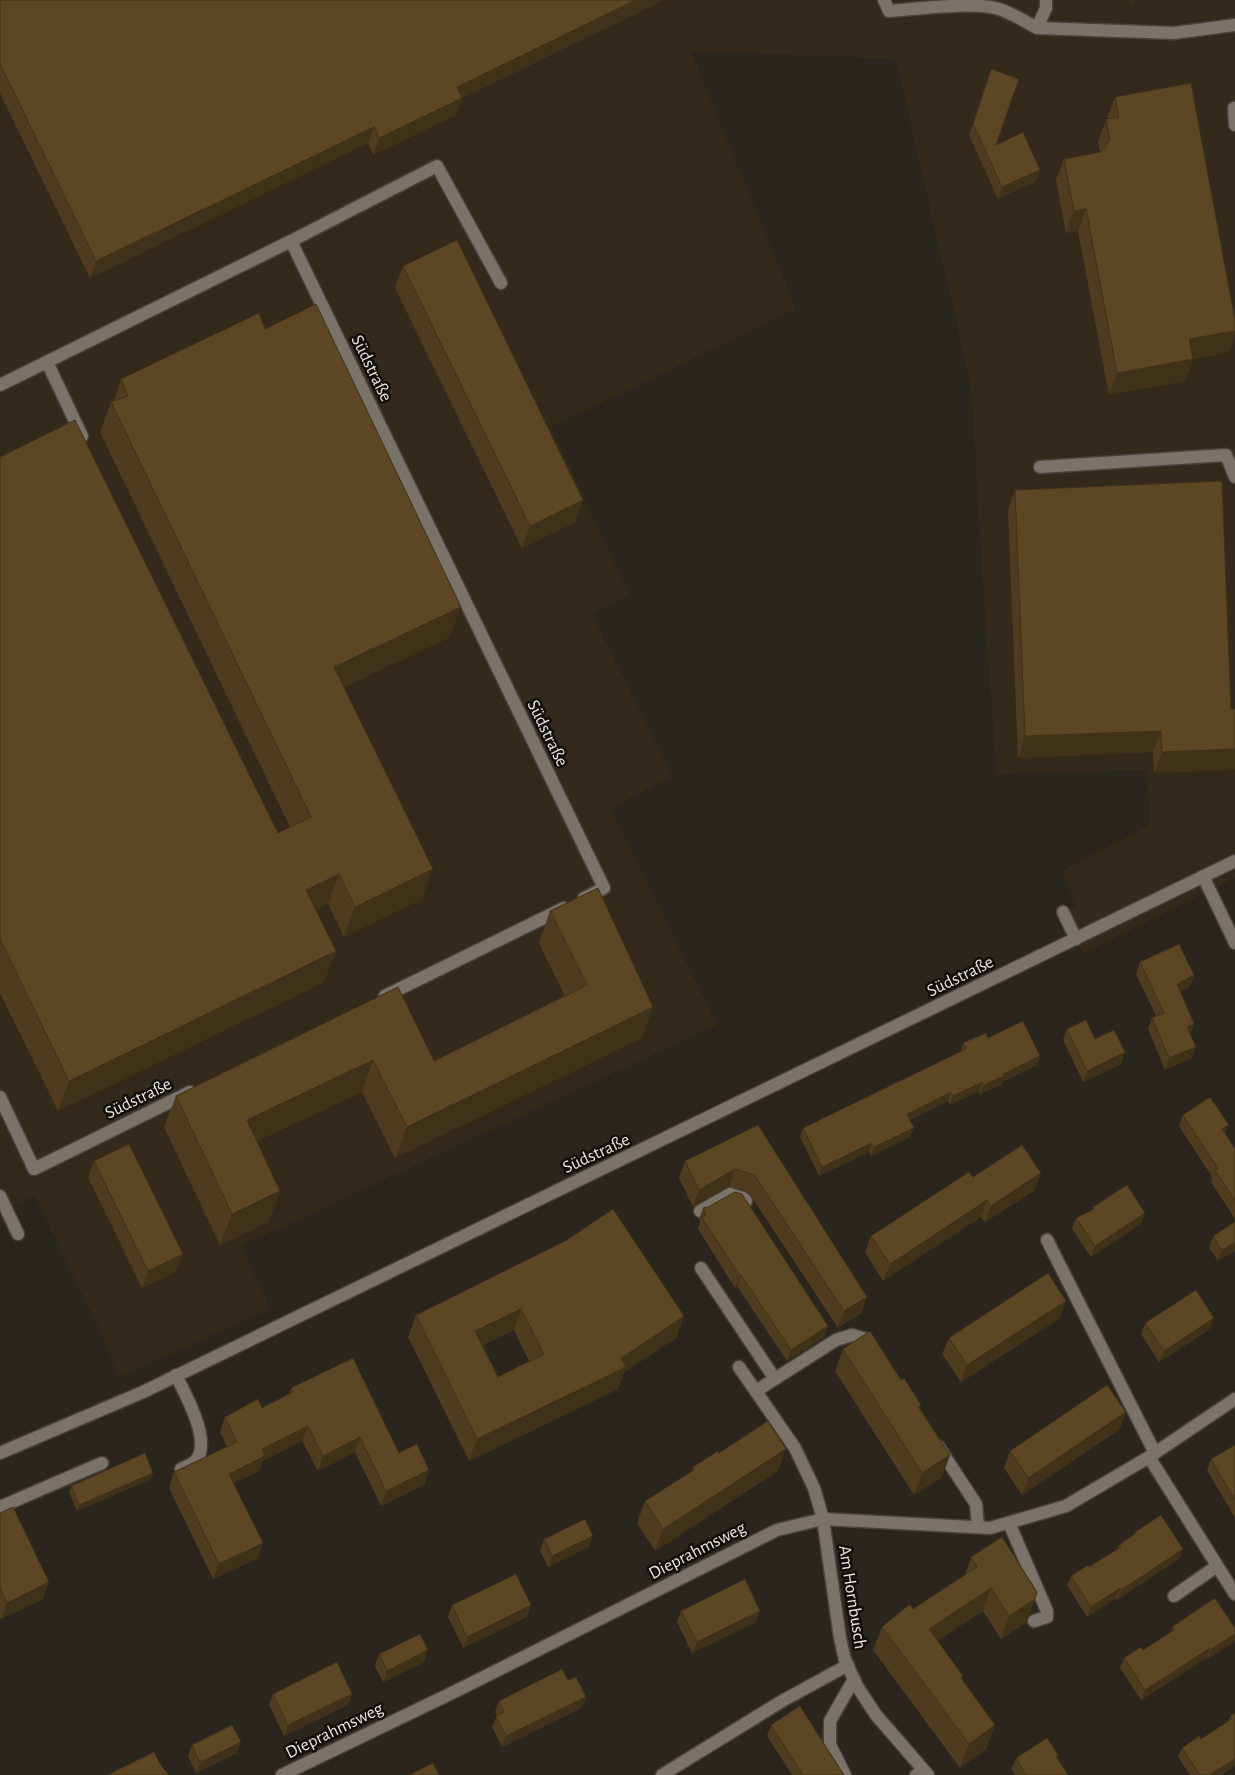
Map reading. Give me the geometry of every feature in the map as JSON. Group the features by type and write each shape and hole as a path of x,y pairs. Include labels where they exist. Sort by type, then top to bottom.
{"street":[{"path":"884,0 890,11 975,6 996,8 1011,13 1037,28 1174,33 1235,25"},
{"path":"1037,28 1046,8 1046,0"},
{"path":"1235,108 1235,125"},
{"path":"0,385 291,241 437,166 501,283"},
{"name":"Südstraße","path":"291,241 604,888 372,1002"},
{"path":"47,362 89,452"},
{"path":"1040,467 1226,455 1235,477"},
{"name":"Südstraße","path":"0,1453 176,1376 1235,861"},
{"path":"1203,876 1235,943"},
{"path":"1063,912 1076,938"},
{"name":"Südstraße","path":"0,1097 34,1169 204,1086"},
{"path":"700,1211 730,1194 743,1198 754,1215"},
{"path":"0,1196 18,1234"},
{"path":"1046,1240 1152,1455 1235,1594"},
{"path":"701,1268 775,1379"},
{"path":"756,1391 833,1335 866,1339 877,1356"},
{"name":"Am Hornbusch","path":"739,1367 795,1448 814,1488 823,1519 840,1638 854,1679 876,1715 923,1774"},
{"path":"176,1376 190,1403 201,1444 200,1453 196,1461 181,1469"},
{"name":"Dieprahmsweg","path":"282,1775 456,1691 777,1530 823,1519 990,1528 1066,1506 1152,1455 1235,1399"},
{"path":"932,1438 976,1504 978,1527"},
{"path":"0,1507 102,1463"},
{"path":"1009,1522 1047,1611 1047,1617 1034,1621"},
{"path":"1174,1596 1217,1566"},
{"path":"665,1774 782,1701 848,1665"},
{"path":"845,1775 830,1745 830,1721 854,1679"}],"shaded area":[{"path":"0,0 1235,0 1235,878 1083,954 1063,912 1076,905 1061,871 1150,825 1147,770 997,774 987,648 971,387 896,59 691,51 796,309 551,427 630,595 592,614 672,776 611,808 717,1025 241,1246 270,1309 120,1377 35,1196 0,1212"}],"building":[{"path":"0,0 636,0 457,87 462,98 379,138 374,127 96,261 0,64"},
{"path":"991,69 1019,79 996,145 1023,132 1040,170 1002,187 973,124"},
{"path":"1191,83 1235,320 1235,331 1189,339 1193,359 1117,373 1086,209 1074,211 1064,159 1101,152 1110,140 1106,119 1119,117 1115,97"},
{"path":"457,240 583,500 530,526 403,266"},
{"path":"316,304 461,607 334,667 433,869 355,907 339,874 306,890 336,951 69,1081 0,939 0,457 75,420 278,833 311,817 111,402 128,396 121,379 259,313 265,329"},
{"path":"1222,481 1231,709 1235,709 1235,749 1162,752 1161,731 1025,736 1015,490"},
{"path":"598,888 653,1007 407,1127 373,1060 247,1120 280,1191 232,1214 176,1096 398,987 434,1061 587,985 550,911"},
{"path":"1179,944 1194,975 1177,984 1194,1024 1187,1027 1196,1047 1169,1058 1152,1018 1164,1013 1140,962"},
{"path":"1086,1020 1095,1039 1114,1030 1125,1052 1087,1071 1067,1029"},
{"path":"1023,1021 1040,1056 984,1085 982,1082 953,1096 951,1092 907,1114 914,1128 874,1147 872,1143 822,1167 803,1128 966,1049 963,1043 986,1033 988,1038"},
{"path":"1210,1097 1229,1125 1222,1129 1235,1149 1235,1201 1215,1170 1218,1168 1183,1115"},
{"path":"758,1125 867,1297 844,1311 755,1176 735,1169 699,1190 685,1161"},
{"path":"129,1144 183,1254 148,1271 94,1161"},
{"path":"1022,1145 1041,1173 991,1206 987,1200 890,1264 871,1236 969,1172 973,1177"},
{"path":"1127,1185 1145,1213 1095,1246 1076,1218 1094,1209 1093,1207"},
{"path":"735,1192 742,1194 828,1326 791,1350 702,1218 706,1215 703,1208"},
{"path":"613,1209 684,1316 621,1358 626,1367 477,1439 416,1315 567,1240","holes":["521,1309 544,1354 498,1377 475,1331"]},
{"path":"1235,1222 1235,1242 1222,1250 1213,1236"},
{"path":"1048,1273 1066,1301 967,1365 949,1338"},
{"path":"1196,1290 1214,1318 1164,1351 1145,1323"},
{"path":"870,1331 901,1380 904,1378 921,1405 918,1407 950,1455 922,1473 843,1349"},
{"path":"353,1358 399,1453 417,1444 429,1470 386,1491 360,1437 323,1456 308,1426 262,1449 265,1456 229,1474 263,1543 219,1564 174,1472 237,1442 225,1417 258,1399 262,1408 293,1392 291,1388"},
{"path":"1107,1385 1126,1412 1028,1478 1010,1451"},
{"path":"768,1421 786,1449 663,1529 645,1501 694,1470 693,1467 718,1451 719,1453"},
{"path":"1235,1445 1235,1500 1211,1459"},
{"path":"145,1453 153,1473 79,1505 71,1486"},
{"path":"13,1507 49,1582 7,1603 0,1588 0,1513"},
{"path":"1161,1515 1183,1549 1121,1590 1120,1588 1091,1607 1071,1576 1121,1547 1119,1545 1135,1532"},
{"path":"585,1519 593,1536 552,1556 544,1539"},
{"path":"1002,1537 1037,1592 1035,1599 1009,1616 991,1588 929,1629 995,1725 969,1744 882,1627 910,1604 913,1609 977,1567 971,1557"},
{"path":"516,1574 531,1605 467,1637 452,1605"},
{"path":"745,1579 760,1611 697,1642 681,1611"},
{"path":"1215,1598 1235,1628 1235,1634 1145,1690 1124,1658 1141,1647 1143,1650 1174,1630 1172,1627"},
{"path":"420,1634 428,1650 387,1671 379,1654"},
{"path":"337,1662 352,1694 288,1725 273,1694"},
{"path":"562,1669 568,1680 576,1677 586,1697 506,1736 496,1716 504,1712 499,1701"},
{"path":"800,1706 844,1775 803,1775 771,1725"},
{"path":"1235,1713 1235,1759 1209,1775 1200,1775 1182,1748 1199,1736 1201,1739 1232,1719 1230,1716"},
{"path":"232,1725 241,1742 200,1762 192,1745"},
{"path":"1047,1738 1068,1775 1026,1775 1016,1758"},
{"path":"154,1752 169,1775 107,1775"},
{"path":"433,1763 439,1775 409,1775"}]}
